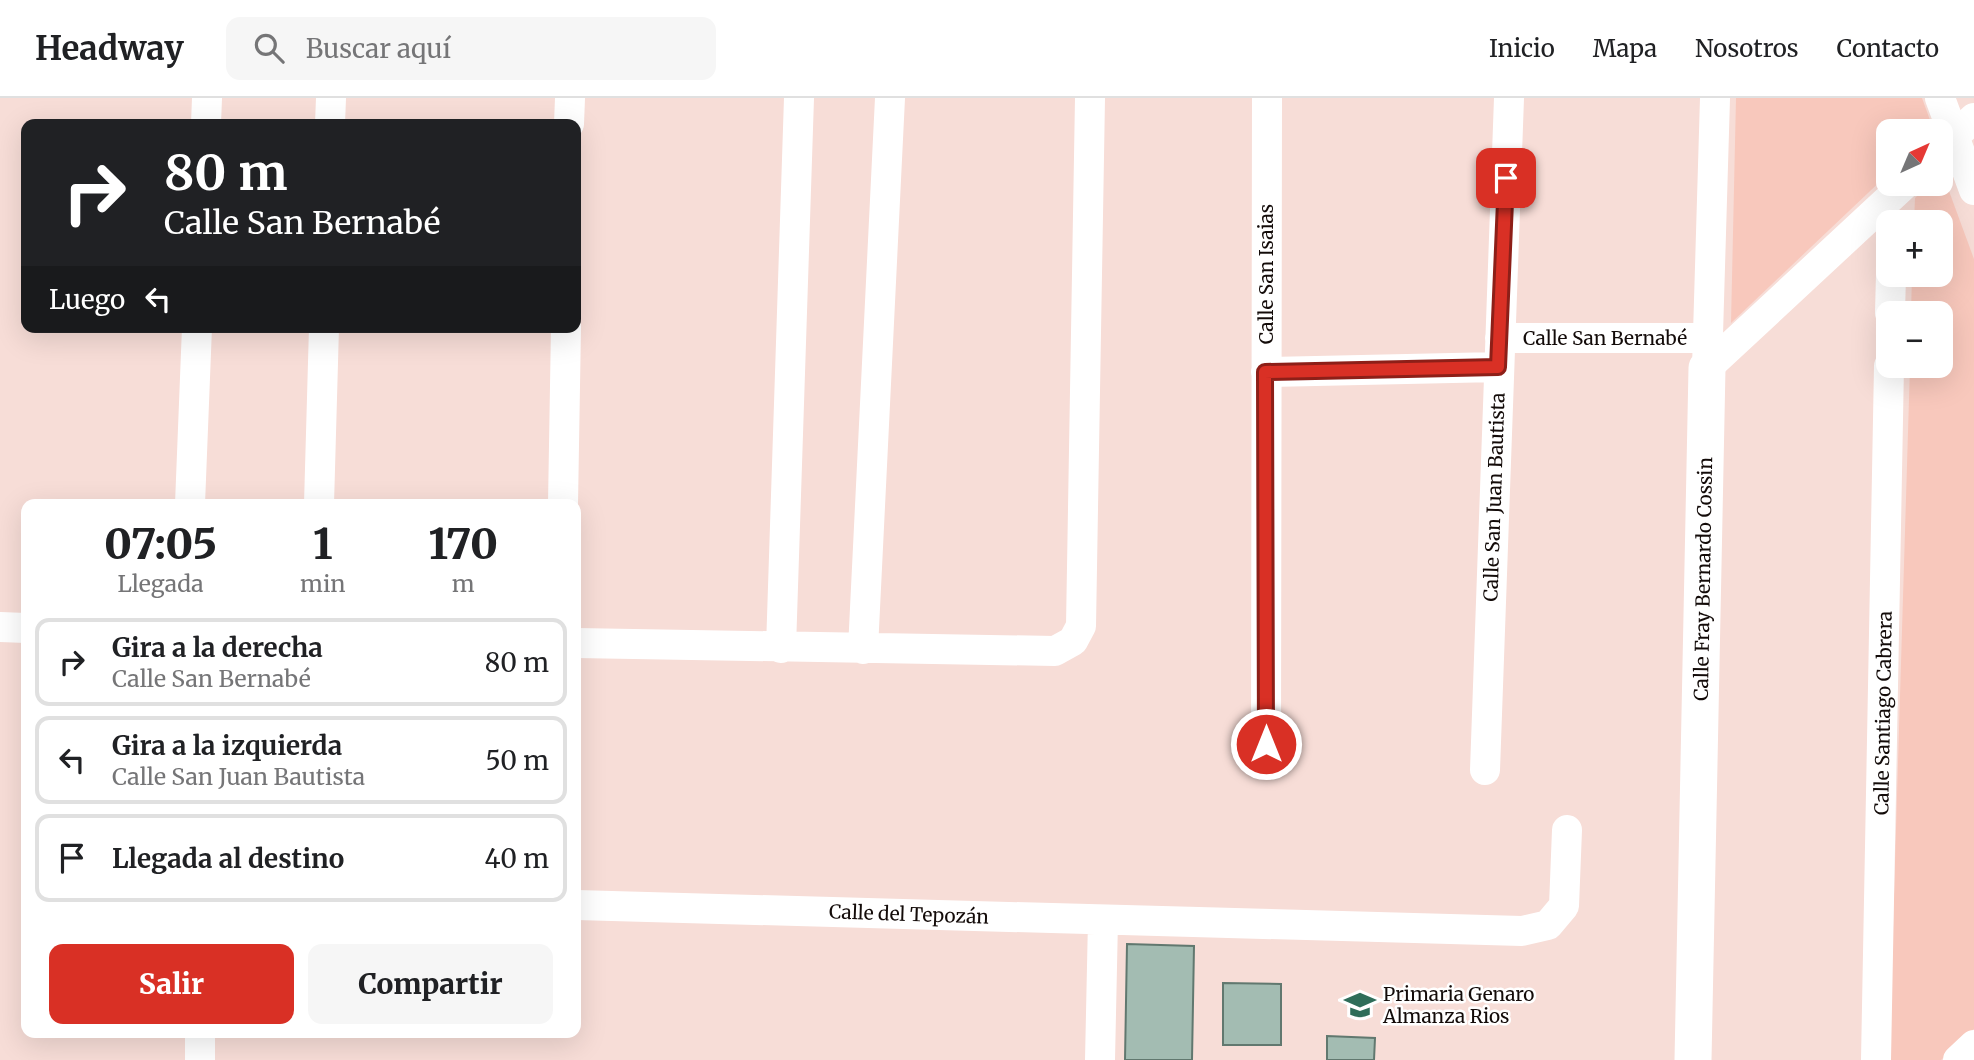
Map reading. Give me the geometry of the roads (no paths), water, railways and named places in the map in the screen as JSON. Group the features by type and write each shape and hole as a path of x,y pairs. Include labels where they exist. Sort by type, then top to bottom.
{"street":[{"path":"206,119 207,98"},
{"path":"330,119 331,98"},
{"path":"569,119 570,98"},
{"path":"781,648 799,98"},
{"path":"863,649 890,98"},
{"path":"581,643 1055,651 1073,641 1082,626 1090,98"},
{"name":"Calle San Isaias","path":"1266,744 1267,98"},
{"name":"Calle San Juan Bautista","path":"1485,770 1509,98"},
{"name":"Calle Fray Bernardo Cossin","path":"1693,1060 1715,98"},
{"path":"1940,98 1956,135 1974,190"},
{"path":"1708,353 1896,201"},
{"path":"190,499 197,333"},
{"path":"319,499 324,333"},
{"path":"563,499 566,333"},
{"name":"Calle San Bernabé","path":"1265,372 1499,352 1708,353"},
{"name":"Calle Santiago Cabrera","path":"1876,1060 1889,378"},
{"path":"0,627 21,628"},
{"name":"Calle del Tepozán","path":"581,905 1522,931 1548,925 1564,906 1567,830"},
{"path":"1100,1060 1103,920"},
{"path":"200,1038 200,1060"},
{"path":"1958,1060 1974,1045"}],"place":[{"name":"Primaria Genaro Almanza Rios","path":"1360,1005"}]}
